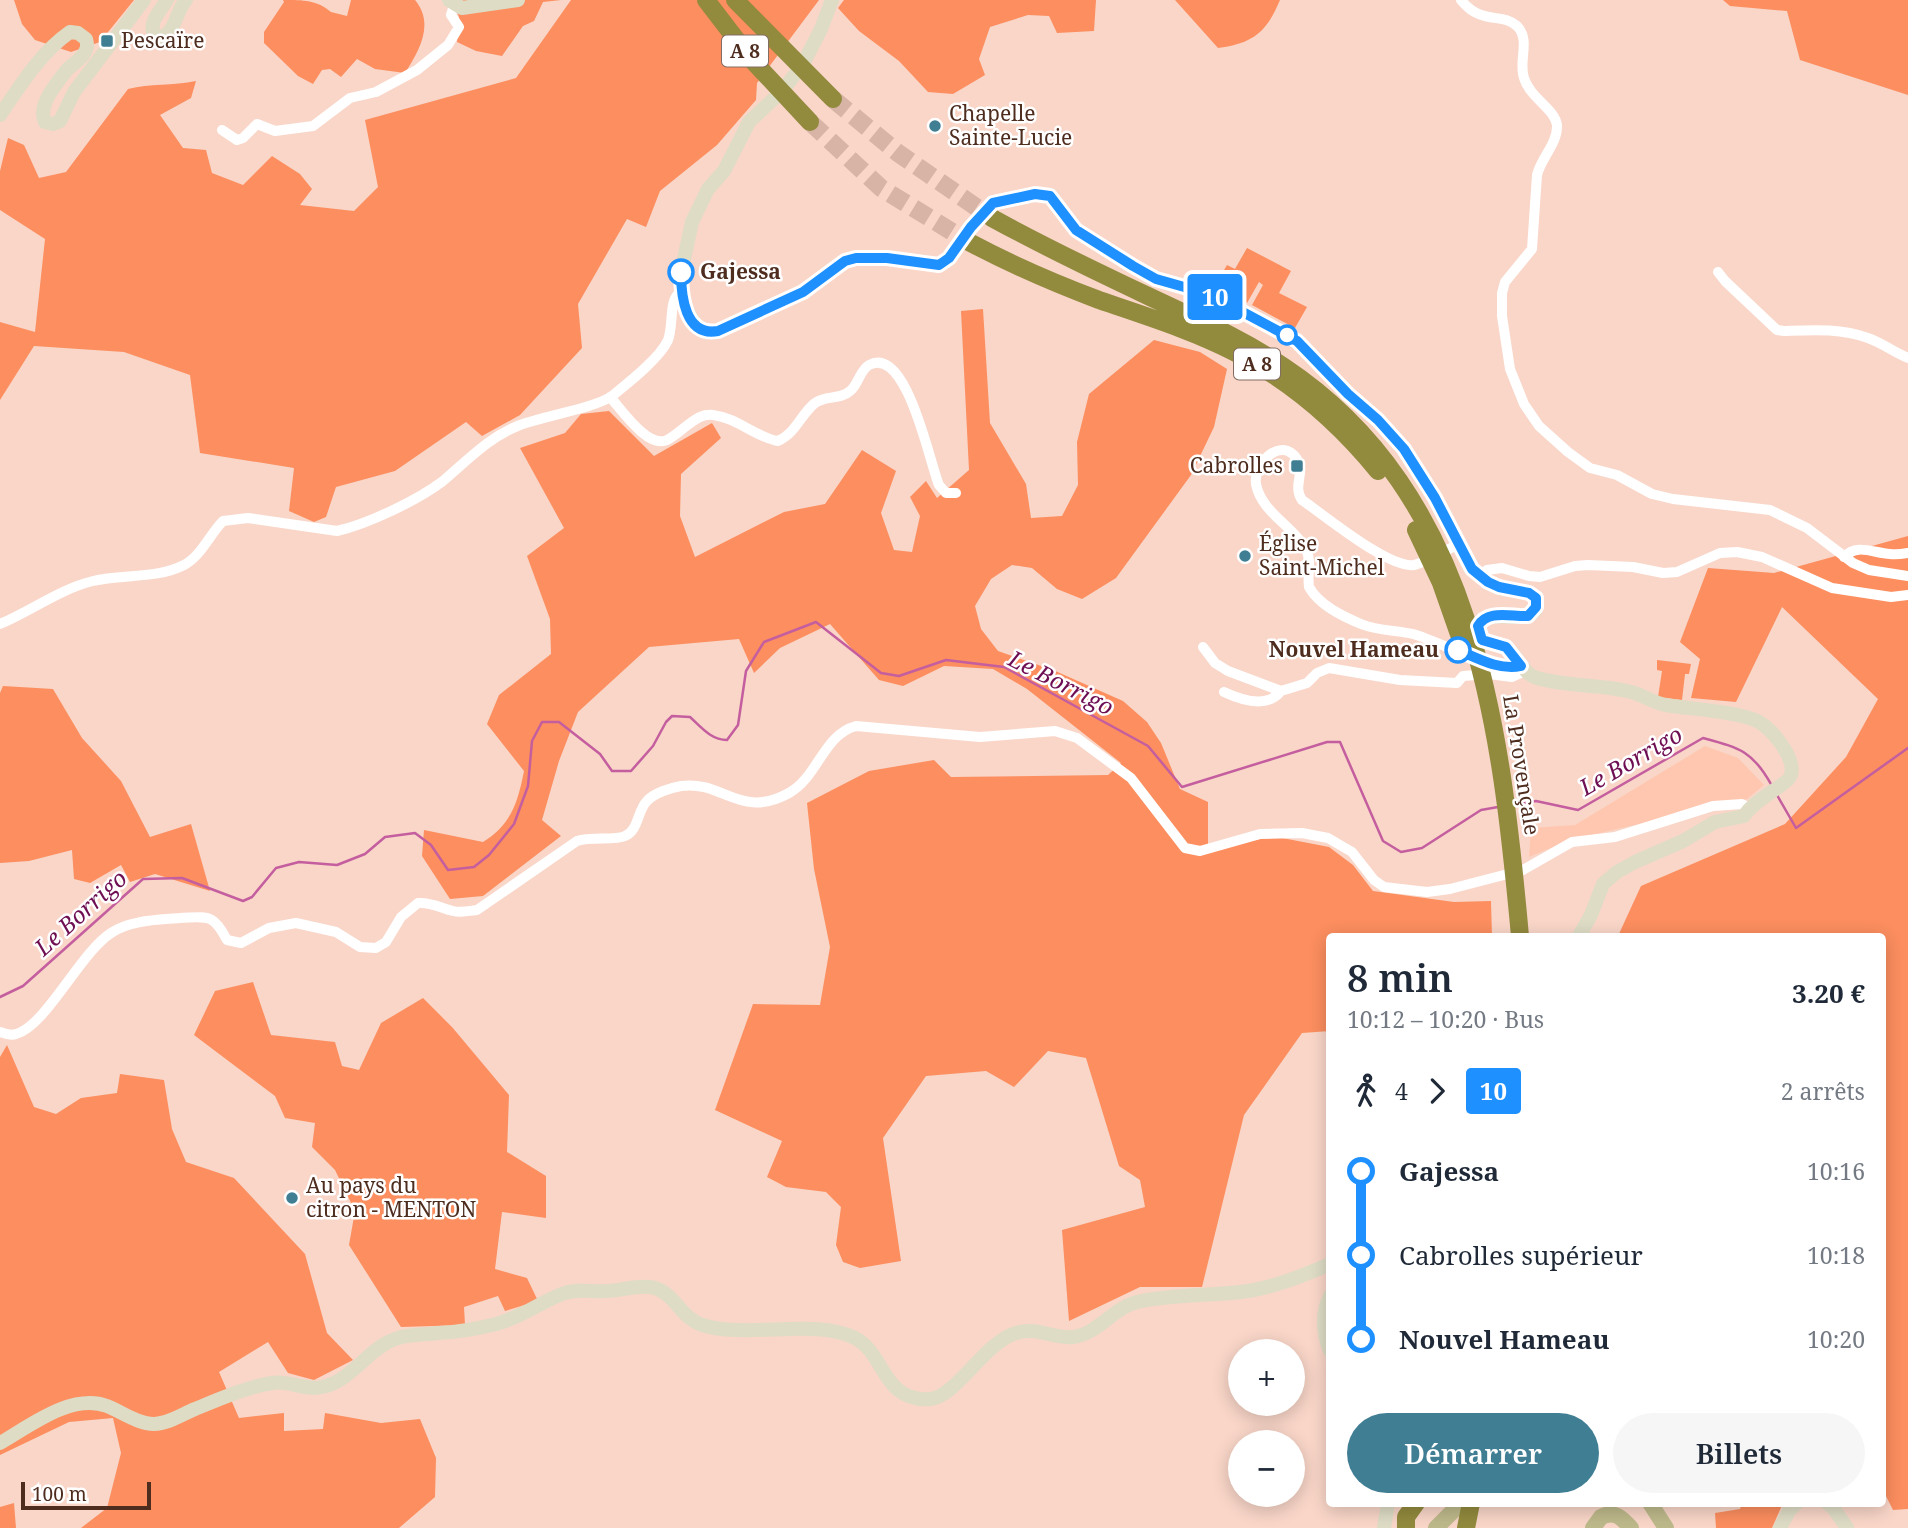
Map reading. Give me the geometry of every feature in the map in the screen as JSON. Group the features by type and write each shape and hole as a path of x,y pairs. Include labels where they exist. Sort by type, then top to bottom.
{"highway":[{"name":"A 8","path":"706,0 746,52 810,122"},
{"name":"A 8","path":"735,0 833,99"},
{"name":"La Provençale","path":"992,218 1058,254 1233,337 1285,367 1317,392 1368,440 1407,492 1437,545 1456,606 1482,670 1496,739 1520,933"},
{"name":"La Provençale","path":"967,241 1052,282 1218,344 1263,368 1305,397 1349,438 1390,488 1456,606 1486,748 1508,933"},
{"path":"1406,1528 1406,1517 1413,1507"},
{"path":"1466,1528 1470,1507"},
{"path":"1478,1528 1482,1507"}],"main road":[{"path":"1436,1528 1459,1507"},
{"path":"1653,1507 1666,1528"},
{"path":"1593,1528 1601,1517 1608,1514 1618,1516 1629,1527"}],"street":[{"path":"0,115 26,78 59,40 70,32 78,33 86,39 85,53 66,71 43,106 42,115 45,122 53,124 60,121 74,92 144,0"},
{"path":"167,0 152,25 152,33 156,37 168,35 181,5 187,0"},
{"path":"222,130 237,140 243,138 257,124 275,131 313,126 350,97 376,92 410,74 438,53 455,35 458,27 450,15 451,2 469,8 518,0"},
{"path":"832,0 803,64 783,90 749,122 724,171 702,198 688,235 681,273 684,304 696,327 709,332 718,331 803,292 845,261 856,258 887,258 939,265 949,258 971,227 993,203 1019,196 1046,195 1056,202 1076,230 1133,266 1156,279 1209,294 1297,341 1340,387 1397,440 1426,482 1455,545 1472,569 1499,587 1529,593 1536,598 1536,607 1528,616 1489,617 1481,621 1478,626 1482,640 1506,647 1532,677 1556,683 1634,692 1661,705 1713,711 1755,720 1771,731 1784,748 1791,766 1791,776 1786,782 1754,803 1744,816 1715,822 1683,841 1617,872 1603,884 1591,915 1580,933"},
{"path":"1461,0 1469,10 1479,16 1516,24 1523,33 1521,66 1524,79 1529,91 1555,117 1557,125 1556,134 1537,175 1532,249 1505,282 1502,293 1502,316 1510,369 1524,404 1547,434 1590,468 1617,475 1661,496 1770,510 1799,523 1844,557 1870,570 1908,576"},
{"path":"1718,272 1777,330 1835,330 1854,334 1870,338 1908,358"},
{"path":"0,624 74,587 94,581 170,570 185,564 195,557 223,521 232,518 337,531 352,528 428,492 503,432 610,397 664,348 673,325 673,298 682,292"},
{"path":"610,397 639,429 656,442 665,441 704,415 727,418 760,436 778,441 789,435 819,400 850,391 866,367 880,364 888,368 910,394 939,485 946,493 956,493"},
{"path":"1455,545 1416,565 1404,565 1382,556 1302,500 1297,489 1300,468 1294,455 1278,451 1268,455 1260,464 1256,476 1258,492 1268,507 1305,547 1310,564 1309,587 1324,604 1362,625 1415,634 1497,666 1523,668"},
{"path":"1844,557 1854,550 1908,553"},
{"path":"1479,576 1487,570 1502,568 1540,577 1575,566 1588,565 1677,572 1720,553 1737,552 1762,556 1832,588 1891,597 1908,594"},
{"path":"1203,647 1216,663 1228,671 1281,691 1307,683 1317,673 1329,668 1423,682 1457,683 1463,676 1489,674 1512,677 1523,668"},
{"path":"1224,692 1252,702 1267,701 1278,696 1281,691"},
{"path":"0,1032 14,1035 27,1029 44,1013 65,982 90,954 109,934 122,927 156,920 209,917 218,922 227,940 241,943 269,928 296,923 337,932 360,947 376,948 386,942 401,917 418,903 437,905 452,911 477,910 577,841 590,837 622,838 628,835 648,800 666,790 683,786 711,789 746,803 761,802 789,792 808,776 835,737 845,729 856,726 980,737 1055,731 1077,738 1131,778 1185,848 1200,850 1260,834 1302,833 1328,838 1352,852 1374,880 1384,887 1427,892 1450,890 1523,870 1572,842 1615,836 1713,806 1754,803"},
{"path":"0,1443 60,1408 72,1404 104,1404 149,1424 160,1424 199,1407 272,1383 307,1389 326,1387 340,1380 375,1350 394,1339 496,1324 516,1318 562,1294 576,1290 605,1292 646,1286 669,1295 691,1318 703,1325 754,1330 822,1329 856,1338 867,1347 884,1375 903,1393 930,1399 940,1396 962,1378 981,1355 1005,1337 1019,1332 1038,1331 1054,1336 1076,1337 1135,1303 1251,1291 1281,1284 1326,1266"},
{"path":"1326,1303 1326,1332"},
{"path":"1384,1528 1387,1507"},
{"path":"1782,1526 1793,1507"},
{"path":"1832,1507 1847,1528"}],"shaded area":[{"path":"14,0 134,0 100,42 71,52 35,40 22,24"},
{"path":"283,0 310,2 347,16 351,0 415,0 424,18 420,47 405,73 375,69 357,59 341,77 330,69 322,70 313,84 298,76 264,43 264,32"},
{"path":"452,0 561,0 543,2 534,21 523,26 502,56 476,51 457,42 459,17"},
{"path":"571,0 819,0 757,83 756,100 717,145 660,191 646,227 627,219 578,304 582,348 520,415 482,436 466,422 395,471 336,487 326,517 314,522 289,511 294,468 200,453 190,375 124,352 34,346 0,400 0,322 35,332 45,239 0,210 0,171 8,138 24,145 39,178 66,172 128,89 196,81 191,98 160,115 183,148 206,150 212,173 243,185 272,156 300,174 312,189 300,205 354,211 378,187 365,120 516,78"},
{"path":"844,0 1096,0 1094,31 1057,33 1049,16 1028,15 990,27 979,59 985,75 953,94 928,92 899,61 859,31 838,8"},
{"path":"1175,0 1280,0 1269,21 1257,34 1240,43 1218,48"},
{"path":"1723,0 1908,0 1908,95 1800,60 1787,11 1730,6"},
{"path":"1247,248 1291,271 1279,293 1307,307 1295,328 1252,305 1263,285 1259,282 1247,303 1214,287 1227,265 1235,269"},
{"path":"983,309 990,423 1026,484 1031,518 1062,516 1078,485 1077,442 1089,394 1154,340 1200,352 1227,369 1214,427 1191,475 1116,578 1082,599 1057,589 1032,568 1012,565 991,579 975,606 981,629 998,651 1053,670 1123,701 1147,722 1161,743 1180,789 1208,802 1208,852 1272,836 1329,847 1353,865 1373,891 1454,902 1491,901 1492,933 1326,933 1326,1031 1302,1033 1244,1115 1202,1287 1140,1287 1069,1321 1062,1230 1145,1207 1140,1180 1119,1166 1086,1058 1048,1051 1014,1087 986,1071 926,1076 883,1138 901,1261 860,1268 843,1262 836,1245 841,1207 826,1192 786,1187 767,1177 782,1141 715,1110 753,1004 820,1005 830,947 814,869 807,803 869,771 934,760 951,777 1108,775 1121,763 1027,689 993,669 944,666 903,686 879,680 830,624 780,648 754,673 739,639 649,647 578,712 559,761 542,820 561,836 483,896 450,899 422,856 424,830 483,842 493,835 512,812 522,782 524,771 487,724 499,695 551,654 550,619 527,556 564,528 520,448 565,433 581,414 609,411 654,456 712,423 721,438 681,474 680,516 695,557 784,512 825,504 862,450 896,471 881,513 894,550 912,552 920,516 910,497 926,481 937,498 969,470 961,311"},
{"path":"1908,536 1908,1509 1893,1510 1886,1496 1886,933 1619,933 1641,886 1785,824 1846,757 1878,699 1782,607 1736,702 1691,698 1700,659 1680,642 1708,568 1774,573"},
{"path":"1657,660 1691,664 1689,674 1685,674 1682,700 1658,697 1662,671 1657,670"},
{"path":"3,686 53,689 82,738 121,781 150,837 191,824 210,891 155,874 130,882 121,865 90,883 74,879 72,850 29,861 0,863 0,693"},
{"path":"1705,746 1738,758 1764,785 1747,799 1570,840 1529,857 1531,828 1575,825"},
{"path":"253,982 271,1035 335,1042 342,1066 359,1070 381,1023 423,998 452,1027 509,1095 507,1152 546,1176 546,1218 502,1212 495,1269 527,1278 538,1301 505,1311 498,1296 464,1307 465,1325 401,1327 349,1245 355,1211 335,1170 312,1147 315,1123 285,1118 275,1096 194,1035 215,991"},
{"path":"7,1045 34,1107 56,1114 81,1098 117,1093 120,1074 164,1080 172,1129 186,1162 234,1178 305,1254 327,1333 353,1360 314,1380 288,1373 268,1342 219,1372 239,1418 284,1413 284,1431 323,1429 325,1413 381,1423 420,1419 436,1458 435,1497 399,1528 81,1528 107,1508 121,1453 113,1418 69,1422 0,1455 0,1057"},
{"path":"14,1503 16,1528 0,1528 0,1507"},
{"path":"1781,1507 1772,1528 1716,1528 1715,1513"}],"waterway":[{"name":"Le Borrigo","path":"0,997 23,986 143,879 182,878 243,901 252,897 276,868 299,862 337,865 365,854 385,837 415,833 431,845 448,870 474,867 489,855 514,824 528,786 532,741 542,722 559,722 600,754 612,771 631,771 653,746 672,716 690,717 711,735 727,740 738,725 746,671 764,642 816,622 881,673 899,676 946,660 1004,667 1148,746 1182,787 1327,742 1340,742 1383,841 1401,852 1422,848 1481,810 1498,807"},
{"name":"Le Borrigo","path":"1512,805 1536,801 1578,810 1703,738 1736,748 1752,758 1772,786"},
{"name":"Le Borrigo","path":"1777,795 1796,828 1908,748"}],"tunnel":[{"path":"833,99 898,153 992,218"},
{"path":"810,122 881,188 967,241"}],"bus line":[{"name":"10","path":"681,272 684,304 690,319 702,330 718,331 803,292 845,261 865,257 939,265 949,258 971,227 993,203 1035,194 1050,196 1076,230 1133,266 1156,279 1220,299 1297,341 1340,387 1387,429 1426,482 1472,569 1499,587 1529,593 1536,598 1535,611 1528,616 1489,617 1478,626 1482,640 1506,647 1521,666 1497,666 1458,650"}],"place":[{"name":"Pescaïre","path":"107,41"},
{"name":"Chapelle Sainte-Lucie","path":"935,126"},
{"name":"Gajessa","path":"681,272"},
{"name":"Cabrolles","path":"1297,466"},
{"name":"Église Saint-Michel","path":"1245,556"},
{"name":"Nouvel Hameau","path":"1458,650"},
{"name":"Au pays du citron - MENTON","path":"292,1198"}]}
